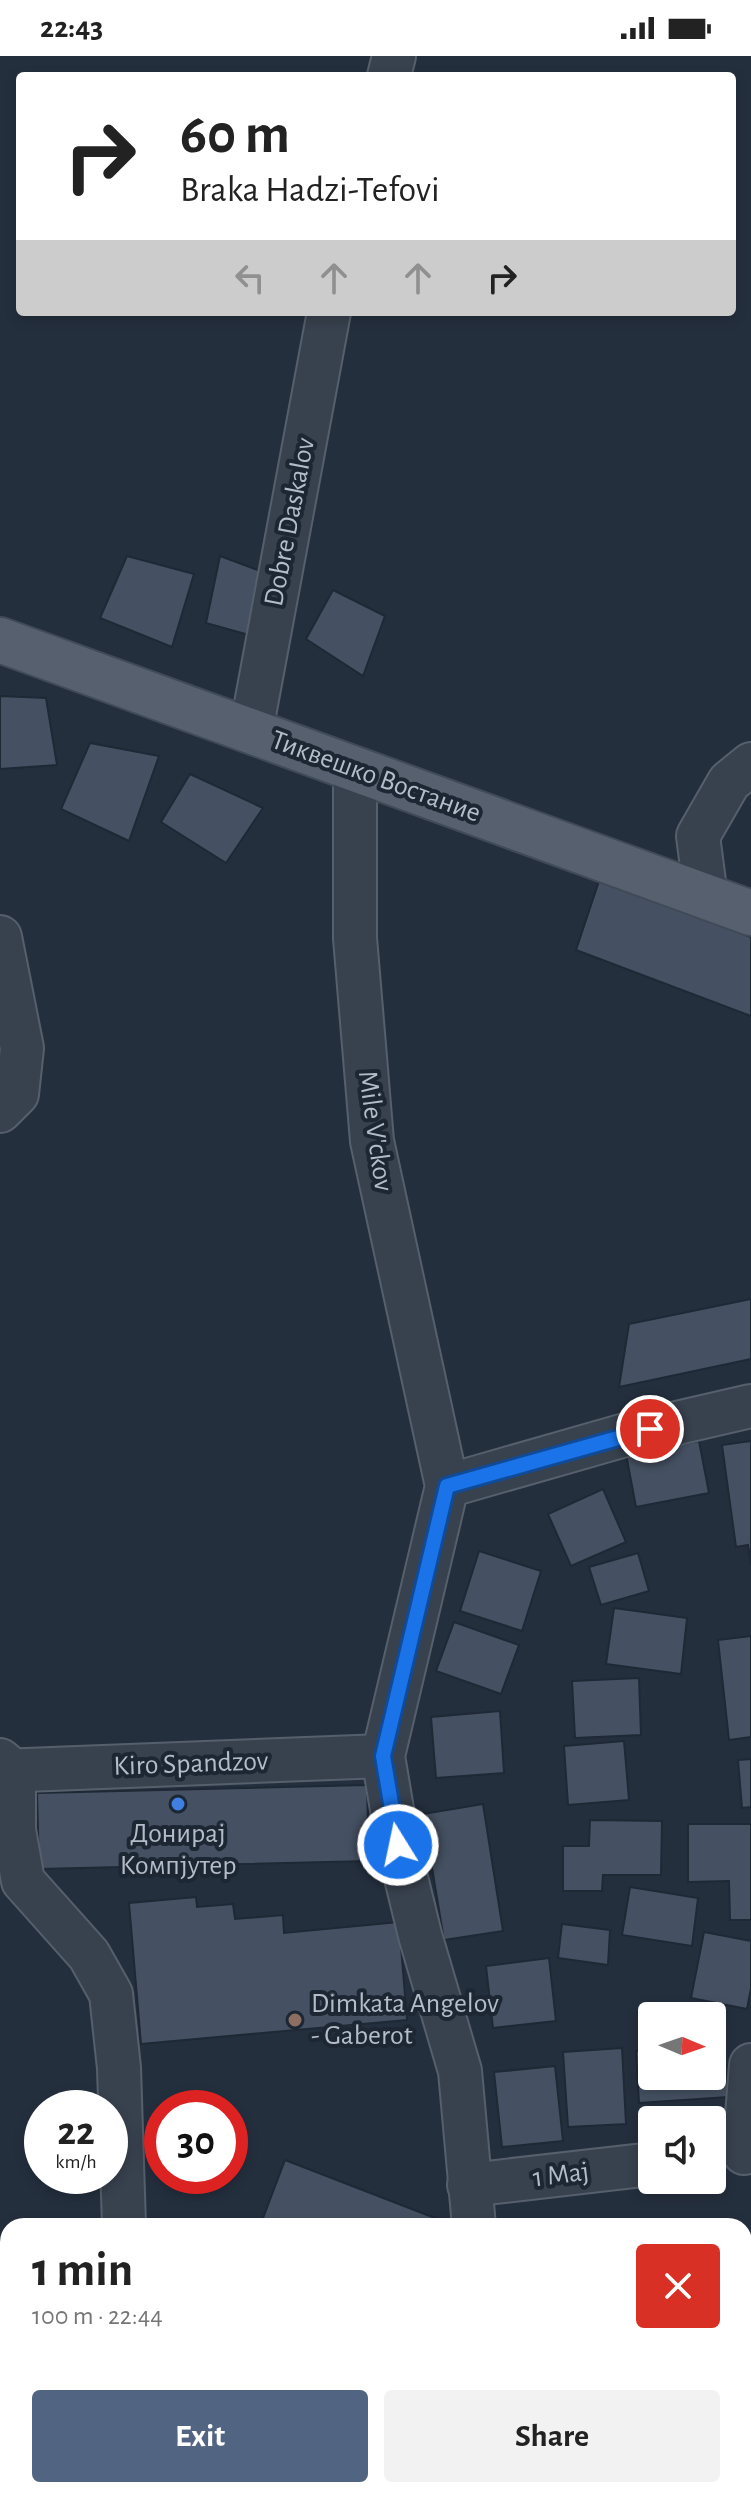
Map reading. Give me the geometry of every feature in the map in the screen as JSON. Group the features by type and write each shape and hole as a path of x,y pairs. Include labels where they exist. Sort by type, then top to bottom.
{"main road":[{"name":"Тиквешко Востание","path":"0,640 751,913"}],"street":[{"name":"Dobre Daskalov","path":"251,731 328,316"},
{"path":"706,897 698,836 729,782 751,764"},
{"name":"Mile V'ckov","path":"355,769 355,938 372,1141 447,1486"},
{"path":"0,937 22,1048 17,1094 0,1111"},
{"path":"473,2218 460,2071 420,1935 398,1845 383,1756 447,1486 625,1435 751,1406"},
{"name":"Kiro Spandzov","path":"5,1768 383,1756"},
{"path":"5,1768 23,1881 89,1955 111,1994 119,2068 124,2218"},
{"path":"736,2154 751,2065"},
{"name":"1 Maj","path":"469,2185 638,2166"}],"building":[{"path":"127,556 194,574 172,647 100,618"},
{"path":"220,556 263,572 249,635 206,623"},
{"path":"333,590 385,616 363,676 306,639"},
{"path":"0,696 46,698 57,765 0,769"},
{"path":"90,743 159,756 129,841 61,809"},
{"path":"190,774 263,808 226,863 161,822"},
{"path":"599,881 751,937 751,1016 576,950"},
{"path":"751,1299 751,1359 619,1387 629,1324"},
{"path":"699,1441 709,1493 636,1507 626,1454"},
{"path":"751,1441 751,1565 748,1545 736,1547 722,1445"},
{"path":"603,1489 626,1542 571,1566 548,1514"},
{"path":"479,1551 541,1571 522,1631 460,1611"},
{"path":"638,1553 649,1591 601,1605 589,1567"},
{"path":"614,1608 687,1618 681,1674 606,1664"},
{"path":"454,1622 519,1645 501,1694 436,1671"},
{"path":"751,1636 751,1737 729,1740 718,1640"},
{"path":"639,1678 641,1735 575,1738 572,1681"},
{"path":"500,1711 504,1773 436,1778 431,1717"},
{"path":"624,1741 629,1800 568,1805 564,1746"},
{"path":"751,1759 751,1807 742,1808 738,1760"},
{"path":"367,1785 369,1861 39,1869 37,1793"},
{"path":"483,1804 503,1931 444,1940 423,1814"},
{"path":"590,1820 662,1821 661,1875 603,1875 602,1891 563,1891 563,1846 589,1846"},
{"path":"688,1824 751,1824 751,1920 730,1920 729,1881 688,1882"},
{"path":"630,1887 698,1898 692,1946 622,1935"},
{"path":"196,1897 197,1907 233,1904 235,1919 283,1915 284,1933 399,1922 407,2020 141,2044 129,1903"},
{"path":"562,1924 610,1930 608,1965 558,1958"},
{"path":"704,1932 751,1941 751,1988 747,2009 726,2005 726,2002 691,1998"},
{"path":"549,1958 556,2021 493,2028 486,1966"},
{"path":"622,2048 626,2124 568,2127 563,2052"},
{"path":"555,2066 563,2141 502,2147 494,2072"},
{"path":"726,2072 728,2097 639,2103 638,2090 726,2090"},
{"path":"285,2160 435,2218 263,2218"}],"place":[{"name":"Донирај Компјутер","path":"178,1804"},
{"name":"Dimkata Angelov - Gaberot","path":"295,2020"}],"route":[{"path":"398,1845 383,1756 447,1486 650,1429"}]}
